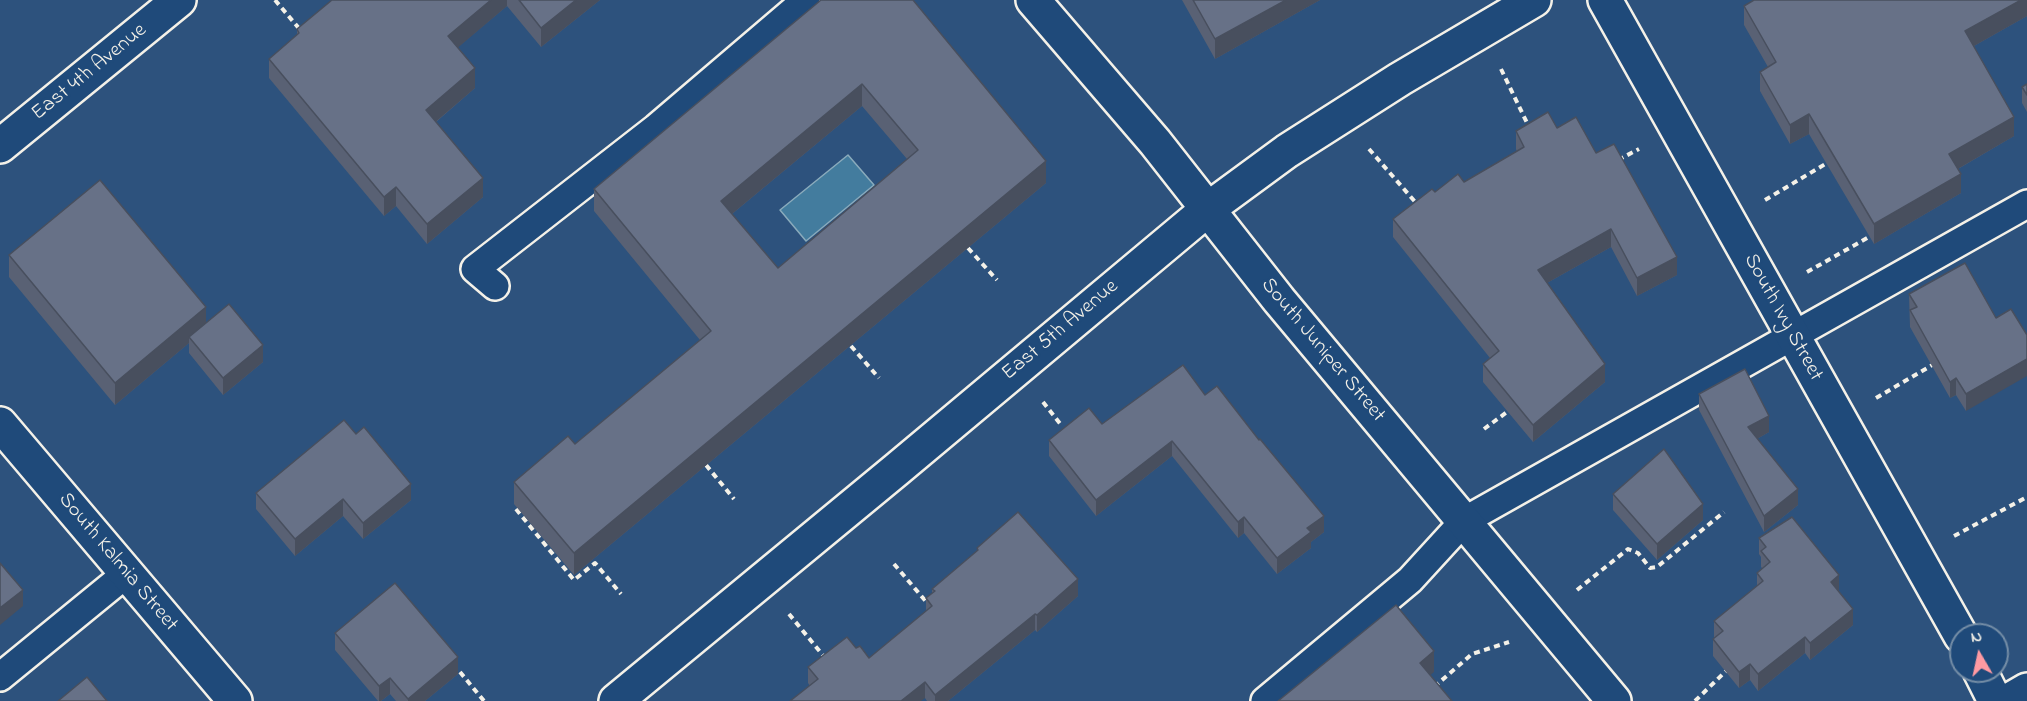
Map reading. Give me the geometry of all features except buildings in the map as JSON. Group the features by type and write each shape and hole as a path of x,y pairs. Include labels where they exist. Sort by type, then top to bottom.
{"street":[{"name":"East 4th Avenue","path":"0,147 179,0"},
{"name":"South Juniper Street","path":"1033,0 1155,142 1279,300 1614,701"},
{"name":"East 5th Avenue","path":"616,701 1208,209 1287,151 1400,79 1534,0"},
{"name":"South Ivy Street","path":"1605,0 1954,623"},
{"name":"South Kalmia Street","path":"0,424 235,701"},
{"path":"1986,683 1995,701"},
{"path":"2008,701 2027,690"}],"lane":[{"path":"495,286 475,269 656,128 806,0"},
{"path":"1265,701 1410,580 1464,521 2027,204"},
{"path":"0,677 126,574"}],"path":[{"path":"275,0 308,40"},
{"path":"1516,100 1530,128"},
{"path":"1615,162 1639,149"},
{"path":"1766,199 1827,164"},
{"path":"1390,173 1418,205"},
{"path":"1807,272 1869,237"},
{"path":"968,248 996,280"},
{"path":"851,345 879,378"},
{"path":"1839,420 1937,362"},
{"path":"1484,429 1507,412"},
{"path":"706,465 734,499"},
{"path":"1916,555 2027,497"},
{"path":"516,509 574,580 595,563 621,594"},
{"path":"1601,570 1628,549 1638,553 1650,568 1657,567 1724,512"},
{"path":"894,564 932,609"},
{"path":"807,636 831,665"},
{"path":"1427,692 1472,654"},
{"path":"1695,701 1726,671"},
{"path":"460,672 484,701"}],"water":[{"path":"848,155 874,185 806,241 780,210"}]}
